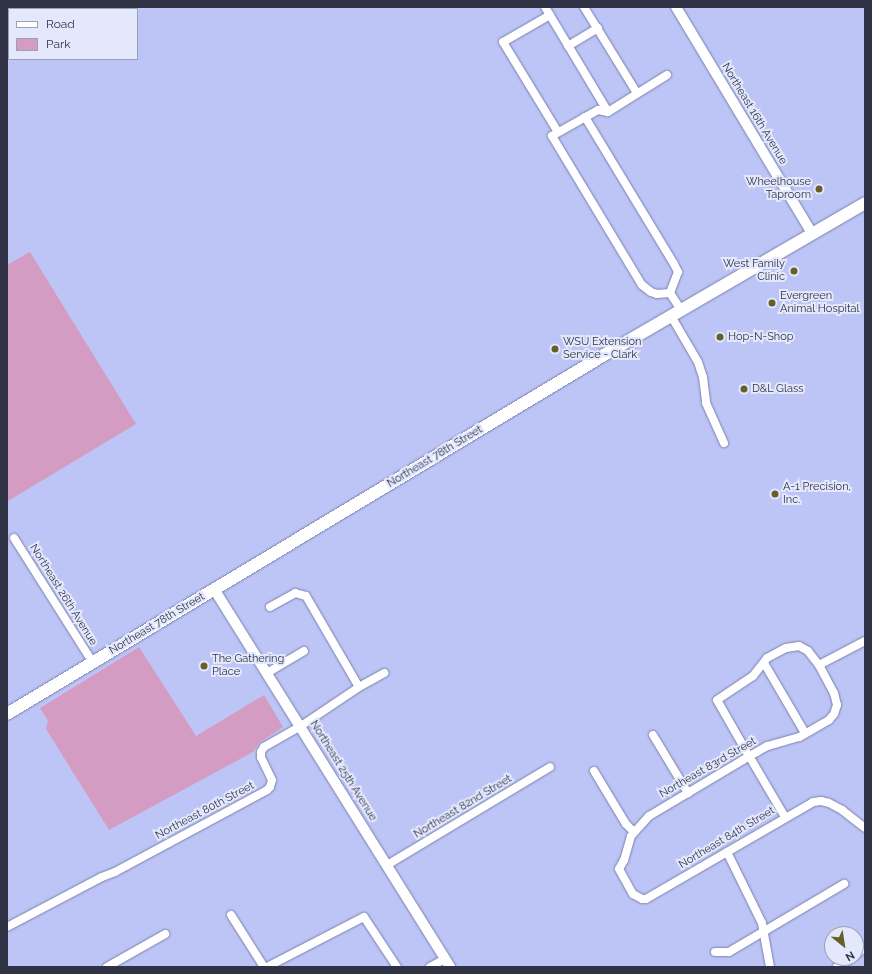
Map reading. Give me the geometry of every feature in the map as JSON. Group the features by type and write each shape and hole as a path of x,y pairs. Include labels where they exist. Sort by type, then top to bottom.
{"main road":[{"name":"Northeast 78th Street","path":"7,714 676,313 865,203"}],"street":[{"path":"545,7 608,112"},
{"path":"584,7 637,93"},
{"name":"Northeast 16th Avenue","path":"676,7 812,233"},
{"path":"550,15 503,42 558,132"},
{"path":"568,46 598,28"},
{"path":"667,75 608,112 598,110 552,136 642,285 650,292 657,294 670,293"},
{"path":"585,117 678,272 670,293 676,313 698,362 703,377 706,403 724,443"},
{"name":"Northeast 26th Avenue","path":"14,538 93,663"},
{"name":"Northeast 25th Avenue","path":"214,589 448,963"},
{"path":"270,606 295,594 306,596 359,687"},
{"path":"785,817 717,700 753,676 767,658 786,648 799,646 805,648 819,665 865,641"},
{"path":"267,673 304,650"},
{"path":"764,663 805,733"},
{"name":"Northeast 83rd Street","path":"646,899 642,899 633,894 619,869 623,863 628,840 649,816 688,792 767,746 793,739 829,720 836,708 836,697 819,665"},
{"name":"Northeast 80th Street","path":"7,927 102,877 115,872 267,790 270,787 272,780 261,757 262,749 359,687 384,673"},
{"path":"653,735 688,792"},
{"name":"Northeast 82nd Street","path":"387,866 550,768"},
{"path":"594,771 626,824 634,832"},
{"name":"Northeast 84th Street","path":"646,899 813,802 821,801 830,803 842,810 865,828"},
{"path":"727,852 762,923 770,967"},
{"path":"715,952 729,952 844,884"},
{"path":"231,915 266,967 364,916 397,967"},
{"path":"107,967 165,934"},
{"path":"430,967 448,963"}],"green space":[{"path":"7,7 98,7 8,8 7,60"},
{"path":"30,252 136,424 8,501 7,265"},
{"path":"139,647 196,736 264,695 283,727 259,743 253,752 109,830 46,729 48,721 40,708"}],"place":[{"name":"Wheelhouse Taproom","path":"819,189"},
{"name":"West Family Clinic","path":"794,271"},
{"name":"Evergreen Animal Hospital","path":"772,303"},
{"name":"Hop-N-Shop","path":"720,337"},
{"name":"WSU Extension Service - Clark","path":"555,349"},
{"name":"D&L Glass","path":"744,389"},
{"name":"A-1 Precision, Inc.","path":"775,494"},
{"name":"The Gathering Place","path":"204,666"}]}
